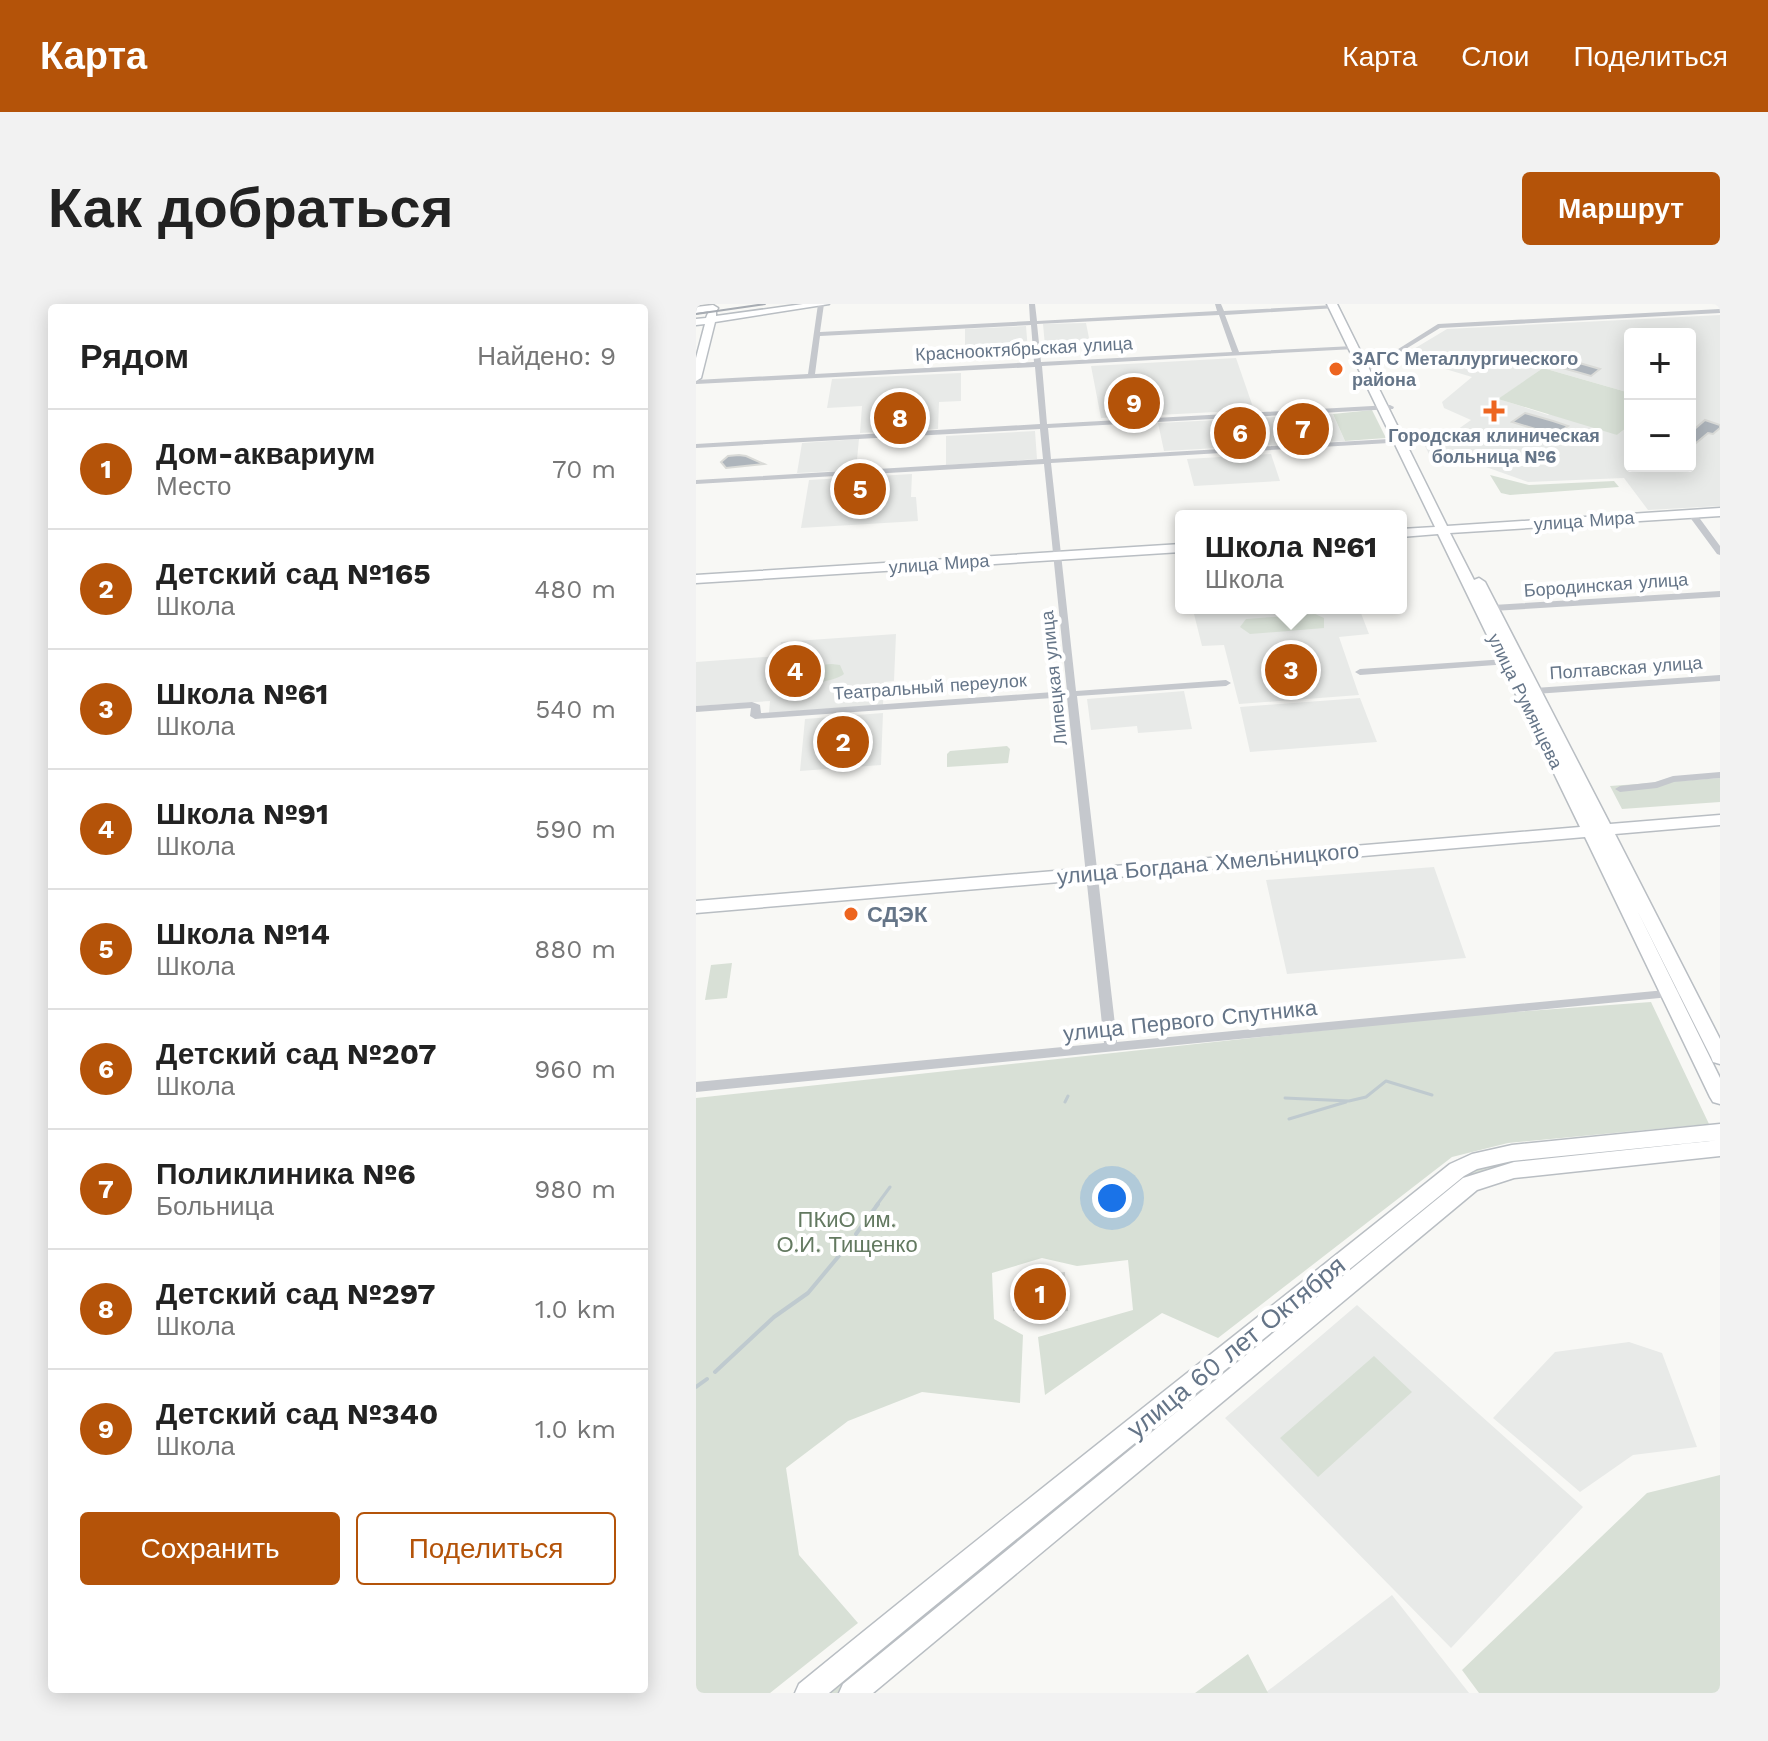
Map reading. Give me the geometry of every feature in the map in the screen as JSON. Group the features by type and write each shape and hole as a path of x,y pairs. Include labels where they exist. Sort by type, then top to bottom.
{"main road":[{"path":"696,322 713,309 737,304"},
{"path":"696,310 823,304"},
{"name":"улица Румянцева","path":"1335,305 1446,530 1506,662 1597,830 1678,993 1720,1097"},
{"path":"696,380 713,309"},
{"name":"улица Румянцева","path":"1351,339 1371,368 1385,407"},
{"name":"улица Мира","path":"1407,533 1720,512"},
{"name":"улица Румянцева","path":"1446,530 1493,608 1535,691 1597,830"},
{"name":"улица Мира","path":"696,579 1175,548"},
{"name":"улица Богдана Хмельницкого","path":"696,907 1720,820"},
{"name":"улица Румянцева","path":"1678,993 1720,1057"},
{"name":"улица 60 лет Октября","path":"808,1693 1058,1487 1464,1166 1512,1153 1720,1132"},
{"name":"улица 60 лет Октября","path":"852,1693 1470,1184 1514,1170 1720,1148"},
{"path":"1058,1487 1077,1508"}],"street":[{"path":"811,376 823,304"},
{"name":"Липецкая улица","path":"1032,304 1056,556 1111,1048"},
{"path":"1218,304 1236,354"},
{"path":"1628,304 1638,315"},
{"path":"817,334 1222,314 1335,305"},
{"path":"1371,368 1438,326 1720,311"},
{"name":"Краснооктябрьская улица","path":"696,380 1236,354 1351,339"},
{"path":"696,446 1385,407"},
{"path":"696,482 1401,440"},
{"path":"1692,514 1720,552"},
{"name":"Бородинская улица","path":"1493,608 1720,594"},
{"path":"1360,672 1506,662"},
{"name":"Полтавская улица","path":"1535,691 1720,678"},
{"name":"Театральный переулок","path":"696,709 752,705 757,707 755,716 1226,683"},
{"path":"1620,789 1657,785 1673,779 1720,775"},
{"name":"улица Первого Спутника","path":"696,1087 1678,993"}],"shaded area":[{"name":"Городская клиническая больница №6","path":"1720,315 1720,506 1648,510 1624,478 1528,482 1455,456 1431,458 1419,434 1454,432 1471,420 1444,408 1442,402 1472,377 1402,356 1447,329"},
{"path":"1086,323 1090,343 1045,346 1043,324"},
{"path":"1026,326 1028,351 965,354 965,329"},
{"path":"1236,358 1254,410 1101,418 1091,366"},
{"path":"961,373 961,401 939,402 938,429 860,433 862,406 827,408 832,379"},
{"path":"1333,414 1345,441 1164,451 1158,423"},
{"path":"1035,431 1037,459 946,465 946,436"},
{"path":"859,439 856,470 797,473 802,443"},
{"path":"1271,454 1280,481 1194,486 1187,459"},
{"path":"912,474 911,497 916,497 918,521 801,528 809,480"},
{"path":"1194,614 1361,614 1369,634 1339,637 1359,695 1239,704 1224,645 1202,646"},
{"path":"896,634 894,681 884,682 883,705 769,713 770,701 696,706 696,662 779,656 781,642"},
{"path":"1184,691 1192,729 1138,733 1137,726 1091,730 1087,699"},
{"path":"1360,698 1377,742 1250,752 1240,707"},
{"path":"883,713 881,765 800,771 805,719"},
{"path":"1434,867 1466,958 1287,974 1266,880"},
{"path":"1357,1305 1583,1507 1451,1648 1225,1418"},
{"path":"1629,1342 1662,1353 1697,1447 1633,1455 1580,1492 1493,1418 1555,1352"},
{"path":"1392,1595 1469,1693 1265,1693"}],"green space":[{"path":"1543,368 1624,391 1624,430 1617,435 1498,399"},
{"path":"1372,410 1386,438 1345,441 1333,414"},
{"path":"1490,475 1529,485 1614,481 1619,487 1510,495 1501,493"},
{"path":"1315,614 1324,618 1324,628 1250,634 1240,627 1246,619"},
{"path":"840,665 844,674 807,684 770,680 771,673 777,668"},
{"path":"1007,746 1010,749 1008,763 947,767 950,751"},
{"path":"1720,778 1720,802 1622,809 1610,786"},
{"path":"732,963 727,998 705,1000 711,965"},
{"name":"ПКиО им. О.И. Тищенко","path":"1651,1002 1709,1124 1508,1143 1452,1157 1218,1338 1162,1313 1045,1395 1038,1337 1133,1310 1128,1260 1077,1266 1042,1258 992,1273 994,1319 1023,1335 1020,1403 922,1392 848,1421 786,1468 799,1555 858,1623 770,1693 696,1693 696,1098 1447,1017"},
{"path":"1689,1141 1693,1144 1499,1167 1208,1392 1202,1386 1461,1175 1496,1161"},
{"path":"1374,1356 1412,1392 1318,1477 1280,1438"},
{"path":"1720,1475 1720,1693 1479,1693 1462,1670 1647,1493"},
{"path":"1052,1506 1061,1509 842,1693 824,1693"},
{"path":"1248,1654 1268,1693 1195,1693"}],"building":[{"path":"1562,358 1600,369 1591,376 1552,365"},
{"path":"1525,413 1568,426 1555,435 1512,422"},
{"path":"1705,420 1720,425 1713,434 1708,433 1696,443 1696,428"},
{"path":"739,455 764,464 726,468 721,462 728,456"},
{"path":"1064,1273 1067,1310 1050,1312 1050,1305 1014,1310 1013,1283 1018,1282 1018,1278"}],"waterway":[{"path":"1285,1098 1349,1101 1366,1097 1386,1081 1432,1095"},
{"path":"1065,1102 1068,1096"},
{"path":"1289,1119 1346,1102"},
{"path":"876,1206 890,1187"},
{"path":"856,1234 878,1204"},
{"path":"715,1372 774,1317 808,1293 848,1245"},
{"path":"696,1387 707,1379"}],"tram line":[{"path":"696,314 765,304"}],"place":[{"name":"ЗАГС Металлургического района","path":"1336,369"},
{"name":"Детский сад №340","path":"1134,403"},
{"name":"Городская клиническая больница №6","path":"1494,411"},
{"name":"Детский сад №297","path":"900,418"},
{"name":"Поликлиника №6","path":"1303,429"},
{"name":"Детский сад №207","path":"1240,433"},
{"name":"Школа №14","path":"860,489"},
{"name":"Школа №61","path":"1291,670"},
{"name":"Школа №91","path":"795,671"},
{"name":"Детский сад №165","path":"843,742"},
{"name":"СДЭК","path":"851,914"},
{"name":"Дом-аквариум","path":"1040,1294"}]}
